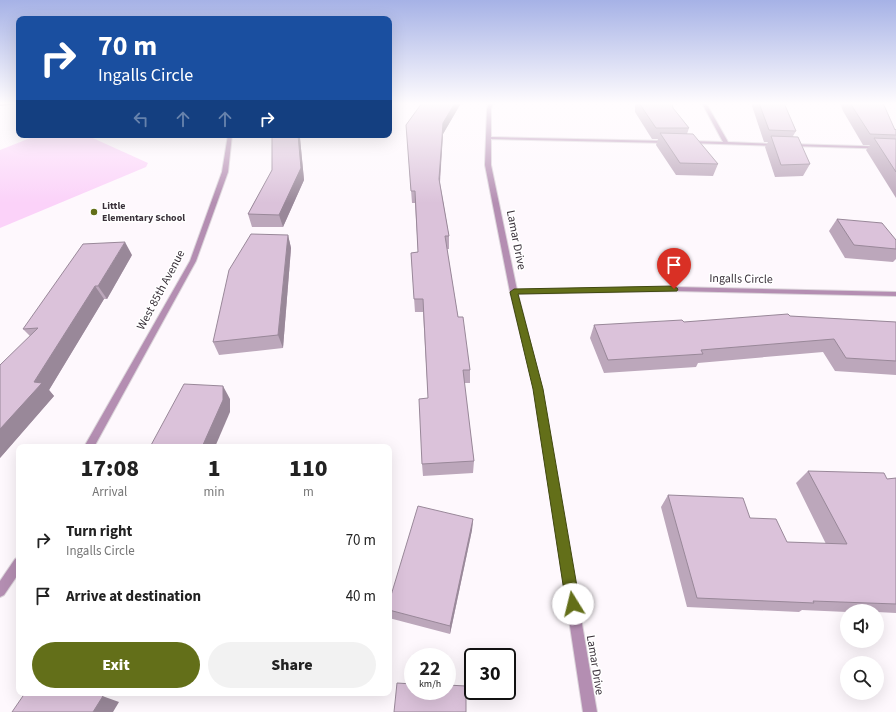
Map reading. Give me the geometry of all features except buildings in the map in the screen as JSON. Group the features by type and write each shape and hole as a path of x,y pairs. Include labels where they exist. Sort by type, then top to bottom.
{"street":[{"path":"722,136 726,143"},
{"name":"West 85th Avenue","path":"90,444 193,261 225,172 230,138"},
{"path":"488,138 671,142"},
{"name":"Lamar Drive","path":"488,138 488,165 514,292 538,389 590,712"},
{"path":"686,142 780,145"},
{"path":"788,145 896,148"},
{"name":"Ingalls Circle","path":"514,292 674,289 896,294"},
{"path":"0,591 16,567"}],"shaded area":[{"path":"30,138 93,138 148,163 146,167 0,228 0,150"}],"place":[{"name":"Little Elementary School","path":"94,212"}],"route":[{"path":"573,604 538,389 514,292 674,289"}]}
